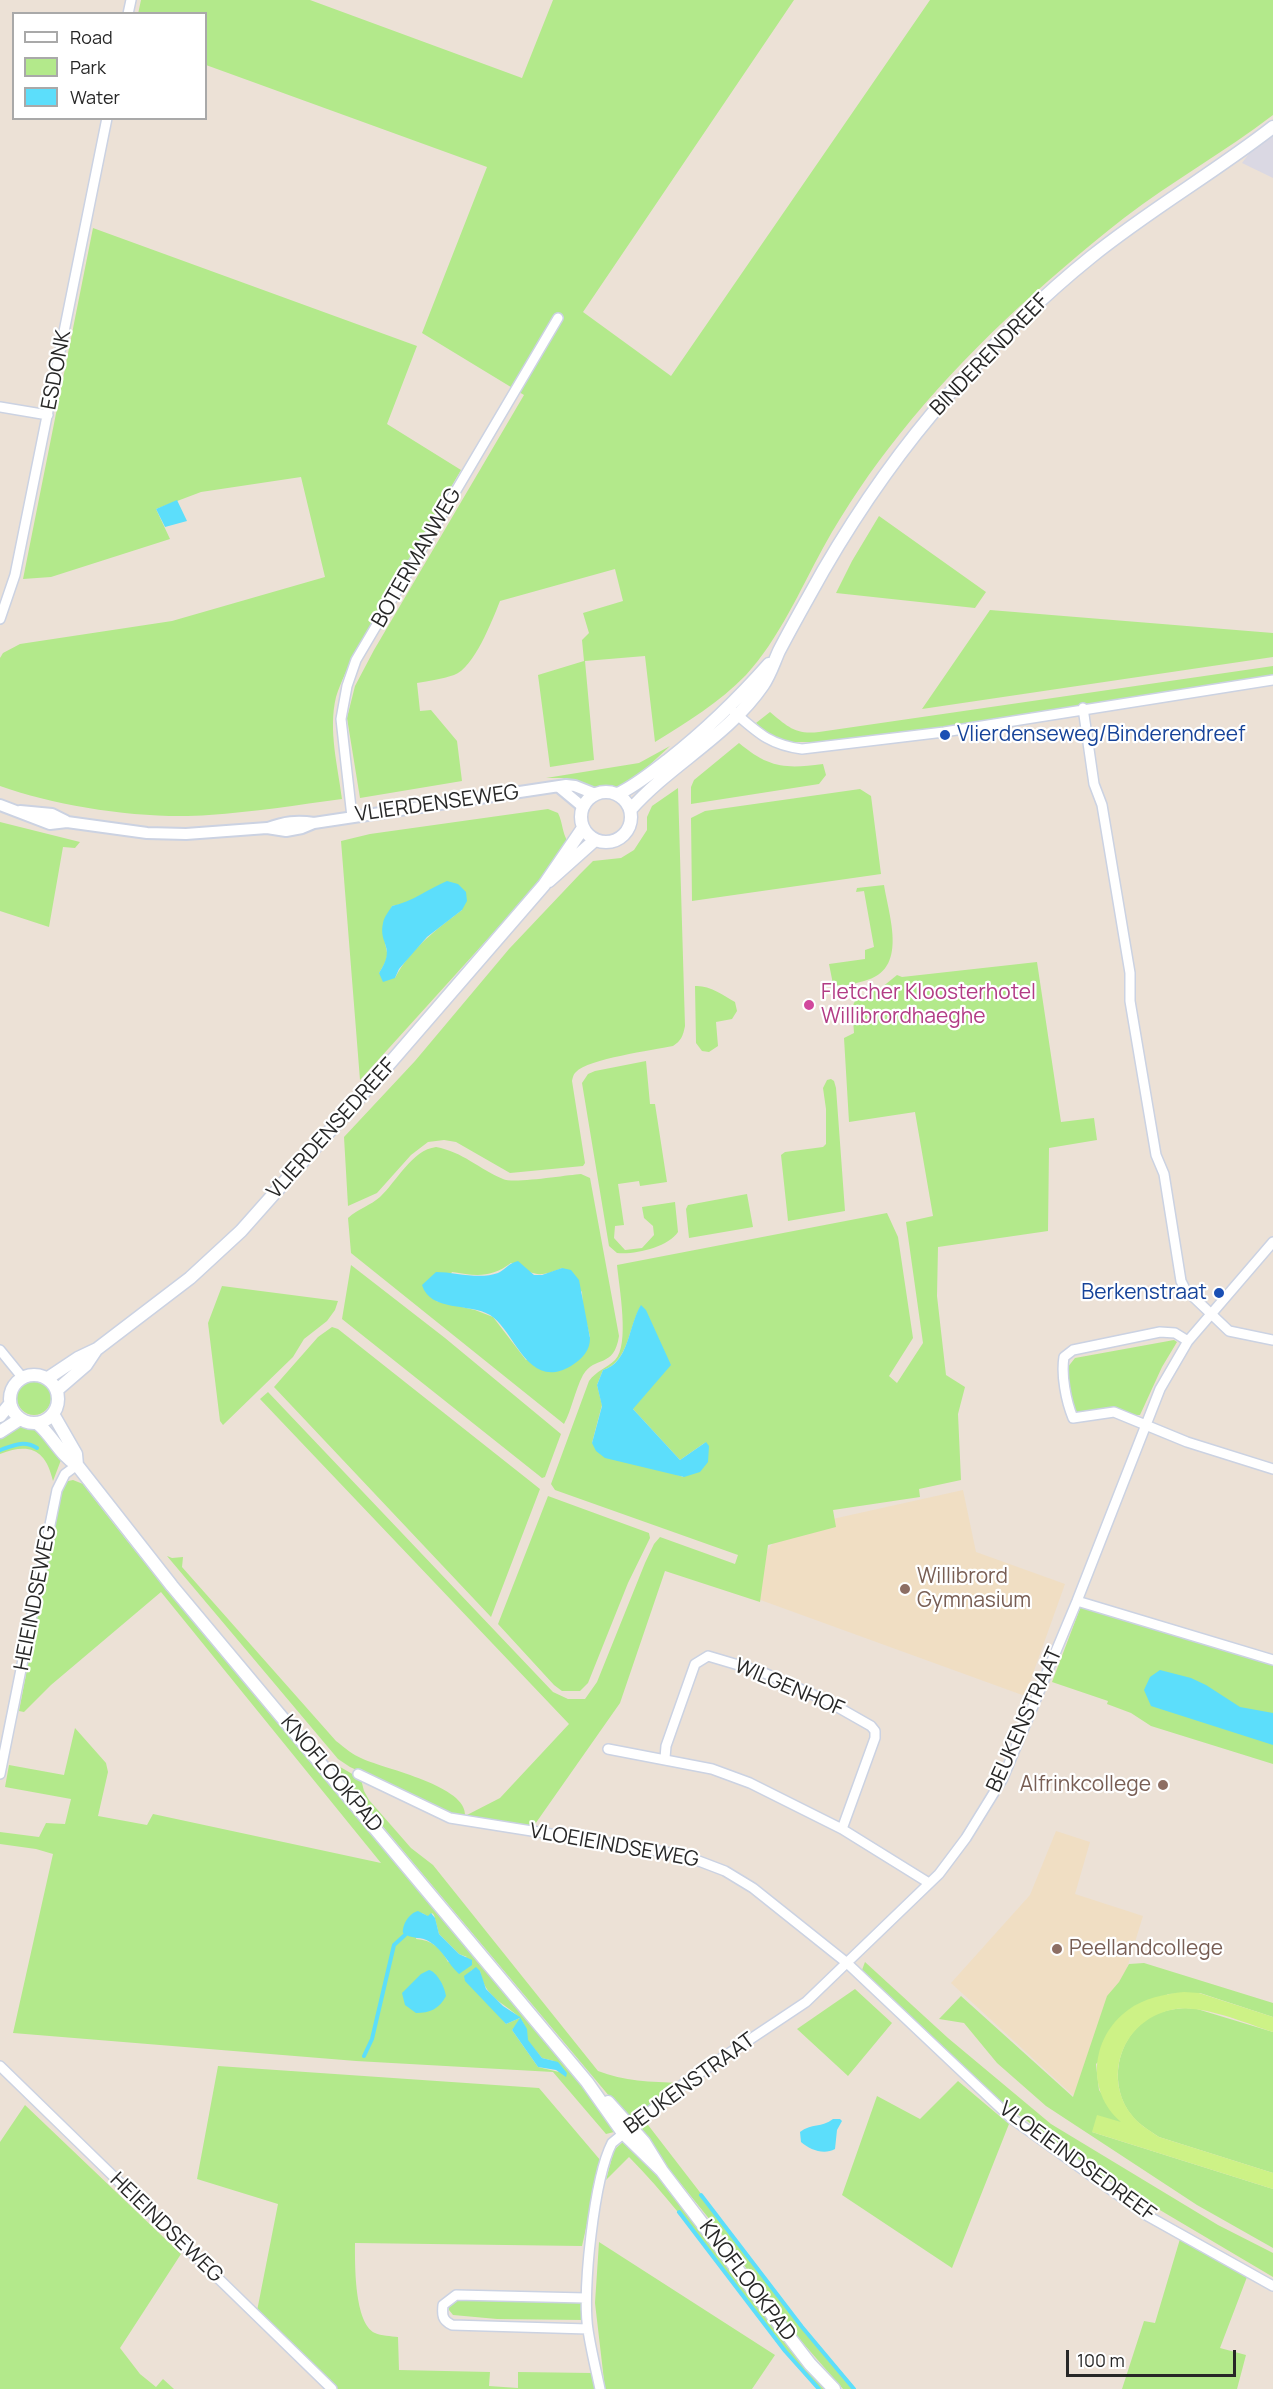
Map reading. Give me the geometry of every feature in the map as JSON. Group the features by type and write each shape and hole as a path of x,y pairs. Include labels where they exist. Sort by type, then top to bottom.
{"main road":[{"name":"BINDERENDREEF","path":"733,711 763,684 824,570 867,502 905,449 950,394 1035,305 1092,256 1273,127"},
{"path":"618,794 634,787 733,711"},
{"path":"631,809 642,796 709,742 733,711"},
{"path":"607,792 618,794 631,809 632,821 628,832 613,842 595,840 583,828 581,814 583,807 595,794 607,792"},
{"name":"VLIERDENSEDREEF","path":"48,1378 78,1358 97,1349 190,1278 241,1230 390,1064 544,885 583,828"},
{"name":"VLIERDENSEDREEF","path":"544,885 595,840"},
{"name":"VLIERDENSEDREEF","path":"57,1390 86,1365 97,1349"},
{"path":"35,1374 48,1378 57,1390 58,1399 53,1414 37,1423 20,1419 10,1404 11,1389 22,1377 35,1374"},
{"path":"0,1416 10,1404"},
{"name":"KNOFLOOKPAD","path":"53,1414 76,1454 77,1465"},
{"path":"0,1432 20,1419"},
{"name":"KNOFLOOKPAD","path":"37,1423 47,1431 68,1460 77,1465 172,1586 627,2130 644,2142 662,2171 803,2355 834,2389"}],"street":[{"name":"ESDONK","path":"0,619 15,575 107,120"},
{"name":"BOTERMANWEG","path":"352,817 341,719 346,686 356,660 558,318"},
{"path":"0,407 48,415"},
{"path":"733,711 768,741 785,747 802,749 944,732 1083,708 1273,680"},
{"path":"1083,708 1094,784 1102,805 1130,973 1130,1001 1156,1155 1164,1174 1181,1281 1185,1289 1229,1331 1273,1341"},
{"name":"VLIERDENSEWEG","path":"0,805 50,824 66,822 147,833 186,834 267,828 282,822 299,820 314,823 559,787 575,786 595,794"},
{"path":"559,787 583,807"},
{"name":"BEUKENSTRAAT","path":"600,2389 588,2329 586,2298 598,2192 612,2143 686,2082 806,2002 939,1874 966,1838 1004,1778 1077,1601 1160,1389 1188,1341 1273,1242"},
{"path":"1188,1341 1174,1333 1160,1332 1073,1350 1064,1357 1063,1366 1073,1418 1114,1412 1187,1442 1273,1469"},
{"path":"0,1350 22,1377"},
{"name":"HEIEINDSEWEG","path":"0,1774 57,1491 65,1474 77,1465"},
{"path":"1077,1601 1273,1660"},
{"name":"WILGENHOF","path":"664,1758 666,1746 695,1664 700,1659 708,1656 762,1672 827,1701 872,1726 876,1731 842,1829"},
{"path":"608,1749 712,1769 750,1783 842,1829 929,1883"},
{"name":"VLOEIEINDSEWEG","path":"358,1774 450,1818 683,1855 707,1862 753,1888 847,1963"},
{"name":"VLOEIEINDSEDREEF","path":"847,1963 1011,2118 1146,2215 1273,2286"},
{"name":"HEIEINDSEWEG","path":"0,2066 332,2389"},
{"path":"586,2298 456,2295 443,2305 442,2316 452,2325 588,2329"}],"shaded area":[{"path":"1273,121 1273,178 1242,163"},
{"name":"Willibrord Gymnasium","path":"963,1490 976,1552 1065,1584 1025,1696 744,1594 755,1566 783,1530"},
{"name":"Peellandcollege","path":"1056,1831 1090,1842 1075,1894 1143,1916 1123,1981 1078,2100 951,1983 1030,1895"}],"green space":[{"path":"141,0 310,0 522,78 553,0 794,0 583,312 671,376 930,0 1273,0 1273,115 1124,218 1034,293 977,347 924,405 878,462 831,533 769,646 746,675 714,703 655,742 645,656 585,661 594,760 550,767 538,675 584,661 582,640 589,633 583,613 623,601 615,569 500,601 475,654 461,671 436,680 417,683 420,711 431,710 457,741 462,781 360,798 347,718 355,686 524,395 422,333 487,167 207,65 207,12 138,12"},
{"path":"93,228 417,346 387,424 461,470 356,650 338,691 334,710 333,735 342,799 226,814 158,816 75,806 0,786 0,658 3,653 20,644 172,621 325,577 301,477 201,492 156,509 170,539 51,577 23,579"},
{"path":"879,516 986,592 975,608 836,593"},
{"path":"990,610 1273,633 1273,657 922,709"},
{"path":"1273,666 1273,676 930,729 824,742 787,742 767,733 756,723 770,712 797,731 811,733"},
{"path":"739,743 759,758 778,765 823,764 826,775 819,784 691,804 691,787 694,780"},
{"path":"670,746 629,784 594,788 562,778 546,778 639,763"},
{"path":"678,788 684,1030 680,1040 673,1046 607,1059 583,1067 575,1073 572,1081 585,1163 583,1166 510,1173 456,1142 444,1140 428,1142 411,1155 377,1193 348,1206 344,1137 415,1061 509,949 580,874 593,861 621,858 634,850 647,830 647,817 652,806"},
{"path":"860,789 871,796 881,874 692,901 691,818 705,811"},
{"path":"548,809 558,813 568,842 542,879 360,1080 341,841 370,834","holes":["417,897 462,910 416,949 395,978 379,973 387,957 384,931 392,906 407,903"]},
{"path":"0,822 80,842 75,848 63,847 49,927 0,911"},
{"path":"884,885 893,941 887,966 878,975 864,981 844,986 833,984 829,964 865,959 865,950 874,947 864,891 856,892 857,888"},
{"path":"1037,962 1061,1122 1094,1118 1097,1140 1049,1148 1048,1231 938,1247 937,1296 946,1375 965,1387 958,1414 961,1480 919,1489 920,1497 833,1510 836,1527 768,1545 760,1602 665,1571 620,1703 533,1827 466,1816 500,1798 569,1724 260,1399 268,1392 553,1692 568,1699 585,1699 597,1682 645,1563 660,1537 735,1564 738,1555 555,1490 551,1484 589,1381 615,1360 619,1353 623,1329 617,1265 887,1213 898,1237 913,1338 889,1376 897,1383 923,1343 906,1222 933,1216 915,1112 849,1122 844,1038 854,1033 852,1007 858,997 881,988 897,975 902,977","holes":["641,1306 633,1409 680,1460 706,1442 683,1477 592,1443 602,1405 597,1385 603,1370 612,1366 623,1352"]},
{"path":"695,986 711,989 726,996 735,1002 737,1011 732,1019 716,1022 718,1046 709,1052 702,1051 696,1043"},
{"path":"646,1061 650,1104 655,1104 667,1182 640,1186 639,1181 618,1184 624,1225 615,1226 614,1238 625,1250 642,1248 654,1235 653,1226 644,1218 642,1207 675,1202 678,1232 659,1246 633,1253 617,1253 609,1246 582,1083 588,1074 595,1071"},
{"path":"831,1079 836,1088 845,1211 788,1221 781,1155 785,1152 823,1147 826,1144 826,1109 823,1088 827,1080"},
{"path":"436,1147 446,1149 503,1179 528,1180 581,1174 590,1178 619,1336 617,1346 609,1358 593,1365 583,1375 564,1424 351,1253 348,1218 380,1197 412,1160 427,1149","holes":["511,1263 536,1274 562,1268 582,1292 583,1308 590,1337 526,1360 493,1317 475,1310 436,1301 452,1272 483,1275 497,1271"]},
{"path":"747,1194 753,1227 689,1238 686,1209 688,1205"},
{"path":"351,1265 445,1338 561,1434 545,1477 542,1478 342,1319"},
{"path":"222,1286 338,1301 327,1321 304,1339 293,1357 223,1425 220,1421 208,1323"},
{"path":"332,1327 338,1329 540,1489 491,1617 274,1387 318,1337"},
{"path":"1174,1340 1177,1342 1162,1367 1140,1415 1077,1414 1074,1411 1067,1368 1075,1358"},
{"path":"34,1381 46,1386 51,1398 46,1410 34,1415 22,1410 17,1398 22,1386"},
{"path":"16,1426 37,1430 61,1460 53,1481 46,1462 35,1451 20,1449 0,1454 0,1437"},
{"path":"73,1480 83,1484 172,1596 487,1969 618,2131 606,2134 553,2072 356,2061 13,2033 53,1854 0,1844 0,1832 39,1837 46,1823 65,1824 71,1799 5,1787 9,1765 64,1775 75,1728 106,1763 108,1772 98,1816 147,1825 153,1814 381,1863 161,1592 51,1685 24,1712 19,1711 64,1482","holes":["422,1913 429,1917 432,1913 439,1934 459,1954 467,1957 448,1962 435,1946 427,1941 416,1939","472,1970 480,1971 490,1994 520,2018 506,2024 469,1973","520,2019 526,2028 527,2040 542,2058 554,2061 559,2072 538,2067 512,2030"]},
{"path":"548,1496 649,1533 650,1538 628,1583 588,1683 580,1691 562,1691 554,1685 498,1624"},
{"path":"167,1556 183,1557 182,1567 336,1741 359,1757 440,1787 462,1805 465,1816 450,1813 350,1767 338,1759"},
{"path":"1081,1606 1273,1663 1273,1764 1151,1726 1131,1713 1107,1704 1108,1701 1052,1682"},
{"path":"335,1764 361,1779 369,1800 411,1848 433,1865 598,2071 627,2079 679,2083 631,2122 332,1766"},
{"path":"865,1962 948,2038 1051,2124 1218,2225 1273,2253 1273,2277 1094,2171 995,2097 866,1981 862,1970"},
{"path":"1144,1963 1273,2003 1273,2017 1200,1993 1168,1994 1096,2064 1099,2090 1123,2123 1092,2132 1273,2189 1273,2248 1197,2205 1046,2106 997,2063 964,2023 939,2019 961,1996 1073,2097 1107,1996 1119,1982 1129,1964"},
{"path":"855,1989 892,2023 848,2076 797,2029"},
{"path":"1184,1992 1199,1993 1273,2017 1273,2032 1196,2009 1171,2010 1155,2016 1141,2025 1130,2037 1122,2051 1118,2083 1122,2099 1134,2118 1159,2137 1273,2173 1273,2189 1092,2132 1097,2115 1121,2122 1110,2110 1102,2096 1098,2081 1097,2065 1106,2035 1115,2022 1141,2002"},
{"path":"1197,2009 1273,2032 1273,2173 1159,2137 1136,2120 1125,2105 1118,2078 1119,2064 1129,2038 1149,2018 1166,2011"},
{"path":"218,2066 539,2088 601,2161 582,2246 355,2243 359,2305 368,2327 375,2333 398,2337 399,2370 490,2372 489,2386 518,2388 518,2372 592,2373 596,2389 336,2389 257,2311 278,2204 197,2179"},
{"path":"958,2081 1009,2124 952,2268 842,2195 877,2096 920,2119"},
{"path":"25,2105 181,2254 120,2348 140,2374 156,2387 163,2379 174,2389 0,2389 0,2142"},
{"path":"645,2121 803,2326 856,2389 843,2389 782,2319 727,2241 636,2128"},
{"path":"625,2140 667,2187 827,2389 817,2389 793,2361 702,2242 629,2157 606,2180 614,2150"},
{"path":"1180,2239 1247,2277 1220,2348 1246,2355 1237,2389 1122,2389 1144,2321 1155,2323"},
{"path":"599,2242 775,2355 752,2389 605,2389 595,2303"},
{"path":"454,2297 583,2303 585,2320 497,2319 453,2315 449,2310 449,2300"}],"water":[{"path":"177,500 187,521 165,527 156,509"},
{"path":"447,881 458,884 466,892 467,901 462,910 427,937 399,969 395,978 383,982 379,973 387,957 387,951 382,930 388,912 392,906"},
{"path":"518,1261 534,1275 542,1275 562,1268 571,1270 579,1280 590,1343 585,1354 571,1366 556,1372 543,1371 523,1356 499,1323 490,1315 482,1311 442,1303 426,1294 422,1285 436,1272 475,1276 491,1275"},
{"path":"641,1305 646,1310 671,1365 633,1409 680,1460 706,1442 709,1446 708,1462 700,1472 684,1477 605,1458 596,1451 592,1443 602,1406 597,1385 603,1370 612,1366 623,1352"},
{"path":"1160,1670 1191,1678 1240,1707 1273,1713 1273,1745 1151,1706 1144,1690 1150,1677"},
{"path":"418,1911 428,1916 431,1913 435,1918 439,1934 459,1954 472,1960 472,1965 459,1974 435,1945 427,1940 410,1937 403,1933 407,1920"},
{"path":"476,1967 480,1971 486,1989 503,2006 520,2017 527,2029 528,2040 542,2058 558,2062 567,2073 566,2077 556,2070 538,2067 512,2030 520,2018 506,2024 465,1981 464,1976"},
{"path":"429,1970 440,1980 446,1996 434,2009 416,2013 405,2005 402,1993 421,1974"},
{"path":"833,2119 842,2121 837,2130 835,2149 826,2152 817,2151 801,2142 800,2132"}],"waterway":[{"path":"0,1450 23,1444 37,1448"},
{"path":"364,2056 372,2039 394,1945 405,1935"},
{"path":"701,2195 802,2327 854,2389"},
{"path":"679,2212 785,2351 819,2389"}],"place":[{"name":"Vlierdenseweg/Binderendreef","path":"945,735"},
{"name":"Fletcher Kloosterhotel Willibrordhaeghe","path":"809,1005"},
{"name":"Berkenstraat","path":"1219,1293"},
{"name":"Willibrord Gymnasium","path":"905,1589"},
{"name":"Alfrinkcollege","path":"1163,1785"},
{"name":"Peellandcollege","path":"1057,1949"}]}
